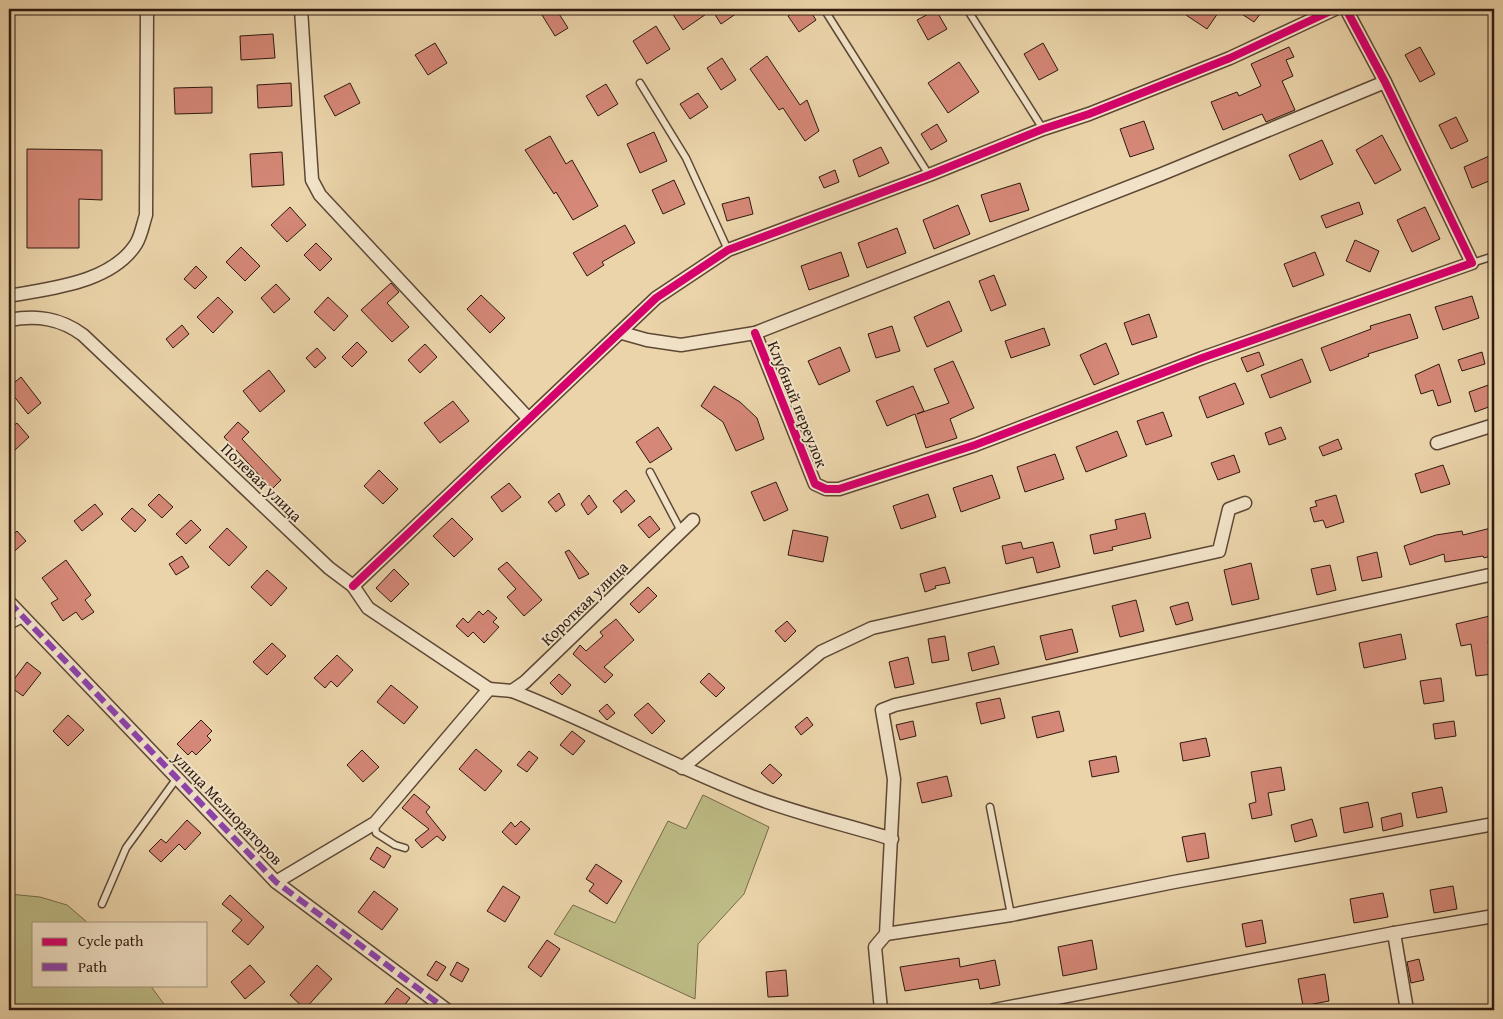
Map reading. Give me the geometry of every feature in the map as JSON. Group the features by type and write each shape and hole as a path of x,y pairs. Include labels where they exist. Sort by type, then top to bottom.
{"street":[{"path":"9,296 70,284 92,276 124,260 138,242 146,214 147,9"},
{"path":"301,9 312,180 320,195 528,418"},
{"path":"354,586 656,298 728,250 929,175 1043,128 1089,114 1230,58 1336,9"},
{"path":"1346,9 1385,82 1472,263"},
{"path":"622,332 647,340 681,345 755,333 1162,174 1385,82"},
{"name":"Клубный переулок","path":"755,333 815,484 826,490 839,489 975,445 1202,358 1472,263"},
{"name":"Полевая улица","path":"9,320 45,317 69,324 83,335 329,568 354,586 368,608 489,689"},
{"path":"1437,443 1494,425"},
{"path":"682,768 821,652 872,628 1219,551 1229,509 1245,502"},
{"name":"Короткая улица","path":"512,691 525,682 693,520"},
{"path":"881,1010 875,947 886,934 888,866 892,839 894,779 882,710 914,700 1494,574"},
{"name":"улица Мелиораторов","path":"9,602 276,882 447,1010"},
{"path":"276,882 375,823 489,689 512,691 553,707 682,768 748,795 892,839"},
{"path":"886,934 1010,914 1494,824"},
{"path":"994,1010 1394,933 1494,916"},
{"path":"1394,933 1408,1010"}],"lane":[{"path":"824,9 929,175"},
{"path":"967,9 1043,128"},
{"path":"640,83 686,158 728,250"},
{"path":"1472,263 1494,256"},
{"path":"650,472 681,531"},
{"path":"9,626 25,618"},
{"path":"102,904 126,848 176,778"},
{"path":"990,807 1010,914"},
{"path":"375,823 376,833 395,845 405,848"},
{"path":"856,1010 881,1010"}],"shaded area":[{"path":"703,795 769,827 744,894 698,944 695,999 554,934 573,905 615,923 668,821 686,829"},
{"path":"9,894 40,897 67,905 87,922 32,922 32,986 151,986 166,1007 172,1010 9,1010"}],"building":[{"path":"556,9 568,28 555,36 542,15"},
{"path":"678,9 743,9 721,24 712,10 683,30 672,13"},
{"path":"798,9 809,9 816,20 799,32 788,16"},
{"path":"1190,9 1211,9 1218,13 1207,29 1186,15"},
{"path":"1234,9 1264,9 1254,22"},
{"path":"936,10 947,29 928,40 917,20"},
{"path":"656,26 670,49 647,64 633,41"},
{"path":"273,34 275,58 241,60 240,36"},
{"path":"435,43 447,63 428,75 415,55"},
{"path":"1043,43 1058,70 1039,80 1024,54"},
{"path":"1289,47 1294,57 1286,60 1293,76 1282,81 1295,110 1266,122 1262,114 1223,130 1211,102 1237,92 1239,96 1261,86 1251,64"},
{"path":"1420,47 1435,74 1420,82 1405,55"},
{"path":"767,56 800,105 807,100 819,131 805,141 783,108 779,110 750,69"},
{"path":"722,58 736,80 721,90 707,68"},
{"path":"959,62 979,92 948,113 928,83"},
{"path":"291,83 292,106 258,108 257,85"},
{"path":"350,83 360,103 335,116 324,96"},
{"path":"606,84 618,104 598,116 586,96"},
{"path":"212,87 212,113 175,114 174,88"},
{"path":"698,93 708,107 690,119 680,104"},
{"path":"1456,117 1468,141 1451,149 1439,125"},
{"path":"1144,121 1154,149 1130,157 1120,129"},
{"path":"937,124 947,141 931,150 921,134"},
{"path":"654,132 667,161 640,173 627,144"},
{"path":"1382,135 1401,170 1375,184 1356,150"},
{"path":"550,136 566,164 572,160 598,206 573,220 556,192 554,194 525,150"},
{"path":"1322,140 1333,164 1300,180 1289,155"},
{"path":"881,147 889,163 859,177 853,160"},
{"path":"27,149 102,150 102,200 79,199 79,248 27,248"},
{"path":"282,152 284,185 252,187 250,154"},
{"path":"1494,154 1494,179 1472,188 1464,167"},
{"path":"835,170 839,182 824,188 819,177"},
{"path":"674,180 685,204 663,214 652,190"},
{"path":"1020,183 1029,210 990,222 981,195"},
{"path":"749,197 753,214 727,221 722,204"},
{"path":"1359,202 1363,214 1326,228 1321,216"},
{"path":"958,205 970,234 934,249 923,220"},
{"path":"290,207 306,225 287,242 271,225"},
{"path":"1425,207 1440,239 1412,252 1397,220"},
{"path":"625,225 635,243 602,262 604,265 587,276 573,253"},
{"path":"897,228 906,253 867,268 858,243"},
{"path":"1355,240 1379,251 1370,272 1346,261"},
{"path":"316,243 332,259 320,271 304,255"},
{"path":"241,247 260,266 245,281 226,262"},
{"path":"841,252 849,276 809,290 801,266"},
{"path":"1315,252 1324,275 1293,287 1284,264"},
{"path":"196,266 207,277 195,289 184,279"},
{"path":"994,275 1006,305 991,311 979,281"},
{"path":"391,283 399,292 387,303 409,327 392,342 361,310"},
{"path":"276,284 290,299 274,313 261,298"},
{"path":"481,295 505,318 490,333 467,309"},
{"path":"1472,296 1479,318 1443,330 1435,307"},
{"path":"218,297 233,312 213,333 197,317"},
{"path":"328,297 348,316 334,331 314,312"},
{"path":"949,301 962,331 927,347 914,317"},
{"path":"1149,314 1157,337 1132,345 1124,323"},
{"path":"1410,314 1418,338 1368,354 1369,356 1330,371 1321,348 1371,329 1370,326"},
{"path":"182,325 189,334 173,348 166,339"},
{"path":"892,326 900,351 876,358 868,334"},
{"path":"1044,328 1050,345 1011,358 1005,341"},
{"path":"357,342 367,352 352,367 342,357"},
{"path":"1106,343 1119,374 1094,385 1080,355"},
{"path":"425,344 437,357 420,373 408,360"},
{"path":"840,347 850,371 819,385 808,361"},
{"path":"317,348 326,358 315,368 306,358"},
{"path":"1259,352 1264,365 1247,372 1241,358"},
{"path":"1482,352 1485,364 1462,371 1458,360"},
{"path":"1302,359 1311,382 1270,398 1261,375"},
{"path":"953,361 974,408 950,419 957,438 926,448 915,414 887,426 876,401 913,386 924,411 917,414 949,403 934,369"},
{"path":"1439,364 1451,402 1438,406 1433,390 1421,394 1415,375"},
{"path":"269,370 285,391 260,412 243,391"},
{"path":"21,377 41,403 28,414 9,390 9,387"},
{"path":"1235,383 1244,404 1207,418 1199,397"},
{"path":"1494,383 1494,405 1475,412 1469,392"},
{"path":"714,386 740,402 757,418 764,439 736,451 723,422 701,406"},
{"path":"453,401 469,421 440,443 424,423"},
{"path":"1163,412 1172,436 1146,445 1137,421"},
{"path":"238,422 249,432 242,439 281,480 272,489 224,437"},
{"path":"17,423 29,437 15,450 9,443 9,429"},
{"path":"658,427 672,449 650,463 636,442"},
{"path":"1281,427 1286,439 1269,445 1265,433"},
{"path":"1117,431 1127,456 1086,472 1076,447"},
{"path":"1338,439 1342,449 1323,456 1319,447"},
{"path":"1055,454 1064,479 1025,492 1017,467"},
{"path":"1234,455 1240,472 1218,480 1211,463"},
{"path":"1443,465 1450,484 1421,493 1415,474"},
{"path":"379,470 398,489 383,504 364,486"},
{"path":"992,475 1000,498 961,512 953,488"},
{"path":"776,482 788,510 764,521 751,492"},
{"path":"509,483 521,497 502,512 491,497"},
{"path":"626,490 635,501 621,513 621,510 613,501"},
{"path":"559,493 565,505 556,512 548,502"},
{"path":"159,494 173,507 162,518 148,505"},
{"path":"928,494 936,517 901,529 893,506"},
{"path":"589,495 597,507 588,515 581,504"},
{"path":"1336,495 1344,522 1326,528 1323,520 1314,522 1310,508 1317,506 1315,501"},
{"path":"95,504 103,514 82,531 74,521"},
{"path":"132,508 146,520 135,532 121,519"},
{"path":"1145,513 1151,538 1112,547 1113,550 1094,554 1090,535 1117,529 1115,520"},
{"path":"650,516 660,529 649,538 638,525"},
{"path":"452,518 473,539 454,557 433,536"},
{"path":"191,520 201,530 186,544 176,534"},
{"path":"227,528 247,547 229,566 209,547"},
{"path":"1491,528 1494,555 1484,558 1483,556 1445,562 1444,554 1410,565 1404,546 1436,535 1462,531 1463,535"},
{"path":"793,530 828,537 823,562 788,555"},
{"path":"17,531 26,541 9,556 9,538"},
{"path":"1021,542 1023,549 1053,542 1060,567 1037,573 1033,557 1006,564 1002,546"},
{"path":"569,550 589,574 579,579 565,552"},
{"path":"1377,552 1382,577 1362,581 1357,557"},
{"path":"182,556 189,567 176,575 169,564"},
{"path":"66,560 91,595 85,600 94,612 82,620 76,612 63,621 51,603 58,599 42,578"},
{"path":"507,562 542,600 524,616 507,597 516,589 498,569"},
{"path":"1251,563 1259,599 1232,605 1224,570"},
{"path":"1330,565 1336,590 1317,595 1311,569"},
{"path":"945,567 950,583 935,586 936,588 925,592 920,574"},
{"path":"394,569 409,584 391,602 376,588"},
{"path":"267,570 287,588 271,606 251,587"},
{"path":"648,587 657,596 639,613 630,604"},
{"path":"1136,600 1144,631 1120,637 1112,606"},
{"path":"1188,602 1193,620 1176,625 1170,607"},
{"path":"488,610 497,618 493,622 499,627 484,643 473,632 468,637 456,626 463,618 468,623 479,611 483,615"},
{"path":"1494,615 1494,639 1488,641 1493,674 1476,676 1471,644 1461,646 1456,624"},
{"path":"616,619 634,640 604,667 613,675 605,683 573,654 580,645 586,651 603,636 600,632"},
{"path":"787,621 796,631 785,642 775,631"},
{"path":"1072,629 1078,652 1046,660 1040,636"},
{"path":"1401,634 1406,659 1364,668 1359,643"},
{"path":"945,636 949,660 932,663 928,639"},
{"path":"272,643 286,656 267,675 253,662"},
{"path":"994,646 999,664 972,671 968,653"},
{"path":"337,655 353,670 337,687 331,681 325,688 314,678"},
{"path":"908,657 914,684 895,688 889,662"},
{"path":"27,662 41,673 23,696 9,686"},
{"path":"709,673 725,688 716,697 700,682"},
{"path":"559,674 571,685 562,695 550,683"},
{"path":"1441,678 1444,701 1424,704 1420,681"},
{"path":"391,685 418,707 404,724 377,702"},
{"path":"1000,698 1005,718 981,724 976,703"},
{"path":"648,703 665,721 652,734 634,715"},
{"path":"607,704 615,713 607,720 599,711"},
{"path":"1059,711 1064,731 1037,738 1032,717"},
{"path":"68,715 84,730 68,746 53,731"},
{"path":"807,717 813,725 801,735 795,727"},
{"path":"201,720 212,731 207,736 211,740 196,755 192,751 188,755 177,744"},
{"path":"913,721 916,736 900,740 896,725"},
{"path":"1454,721 1456,736 1435,739 1433,724"},
{"path":"572,731 585,741 573,755 560,745"},
{"path":"1206,738 1210,756 1183,761 1180,743"},
{"path":"476,749 502,771 485,791 459,769"},
{"path":"362,750 379,767 363,782 347,765"},
{"path":"529,751 538,758 527,772 517,765"},
{"path":"1116,756 1119,772 1092,777 1089,761"},
{"path":"770,764 782,775 773,784 761,773"},
{"path":"1281,767 1285,790 1268,793 1272,815 1252,819 1249,804 1256,802 1251,772"},
{"path":"947,776 952,796 922,803 917,783"},
{"path":"1442,787 1447,812 1417,818 1412,793"},
{"path":"414,794 430,807 426,812 446,837 443,841 437,836 422,848 415,840 429,829 402,808"},
{"path":"1368,802 1373,827 1344,833 1340,808"},
{"path":"1401,813 1403,826 1383,831 1381,818"},
{"path":"1312,819 1317,836 1295,842 1291,825"},
{"path":"187,820 201,833 185,850 179,844 161,862 149,851 161,839 166,843"},
{"path":"521,821 530,829 516,845 502,832 511,822 515,827"},
{"path":"1205,833 1209,858 1187,862 1182,837"},
{"path":"377,847 391,856 384,868 370,859"},
{"path":"596,864 622,881 607,904 589,891 594,884 586,879"},
{"path":"503,886 520,897 505,922 487,911"},
{"path":"1453,886 1457,909 1434,913 1430,890"},
{"path":"374,891 398,909 382,930 358,912"},
{"path":"1383,893 1388,917 1354,923 1350,899"},
{"path":"230,895 264,927 248,945 232,931 242,920 222,904"},
{"path":"1262,920 1266,943 1246,947 1242,924"},
{"path":"547,940 560,949 541,977 528,967"},
{"path":"1092,940 1097,969 1063,976 1058,947"},
{"path":"959,958 960,967 995,960 1000,985 980,989 978,979 905,991 900,967"},
{"path":"1419,959 1424,980 1411,983 1407,962"},
{"path":"436,961 446,967 437,981 427,975"},
{"path":"457,962 469,969 462,982 450,975"},
{"path":"250,965 265,982 245,999 231,982"},
{"path":"317,965 332,979 305,1009 290,995"},
{"path":"786,970 788,996 768,997 766,972"},
{"path":"1325,974 1329,1001 1303,1006 1298,979"},
{"path":"397,988 410,998 401,1010 380,1010"}],"marked path":[{"path":"9,602 276,882 447,1010"}],"cycle path":[{"path":"353,586 656,298 728,250 929,175 1043,129 1089,114 1230,58 1335,9"},
{"path":"755,333 815,484 826,489 839,489 975,445 1202,358 1472,263 1385,82 1346,9"}]}
